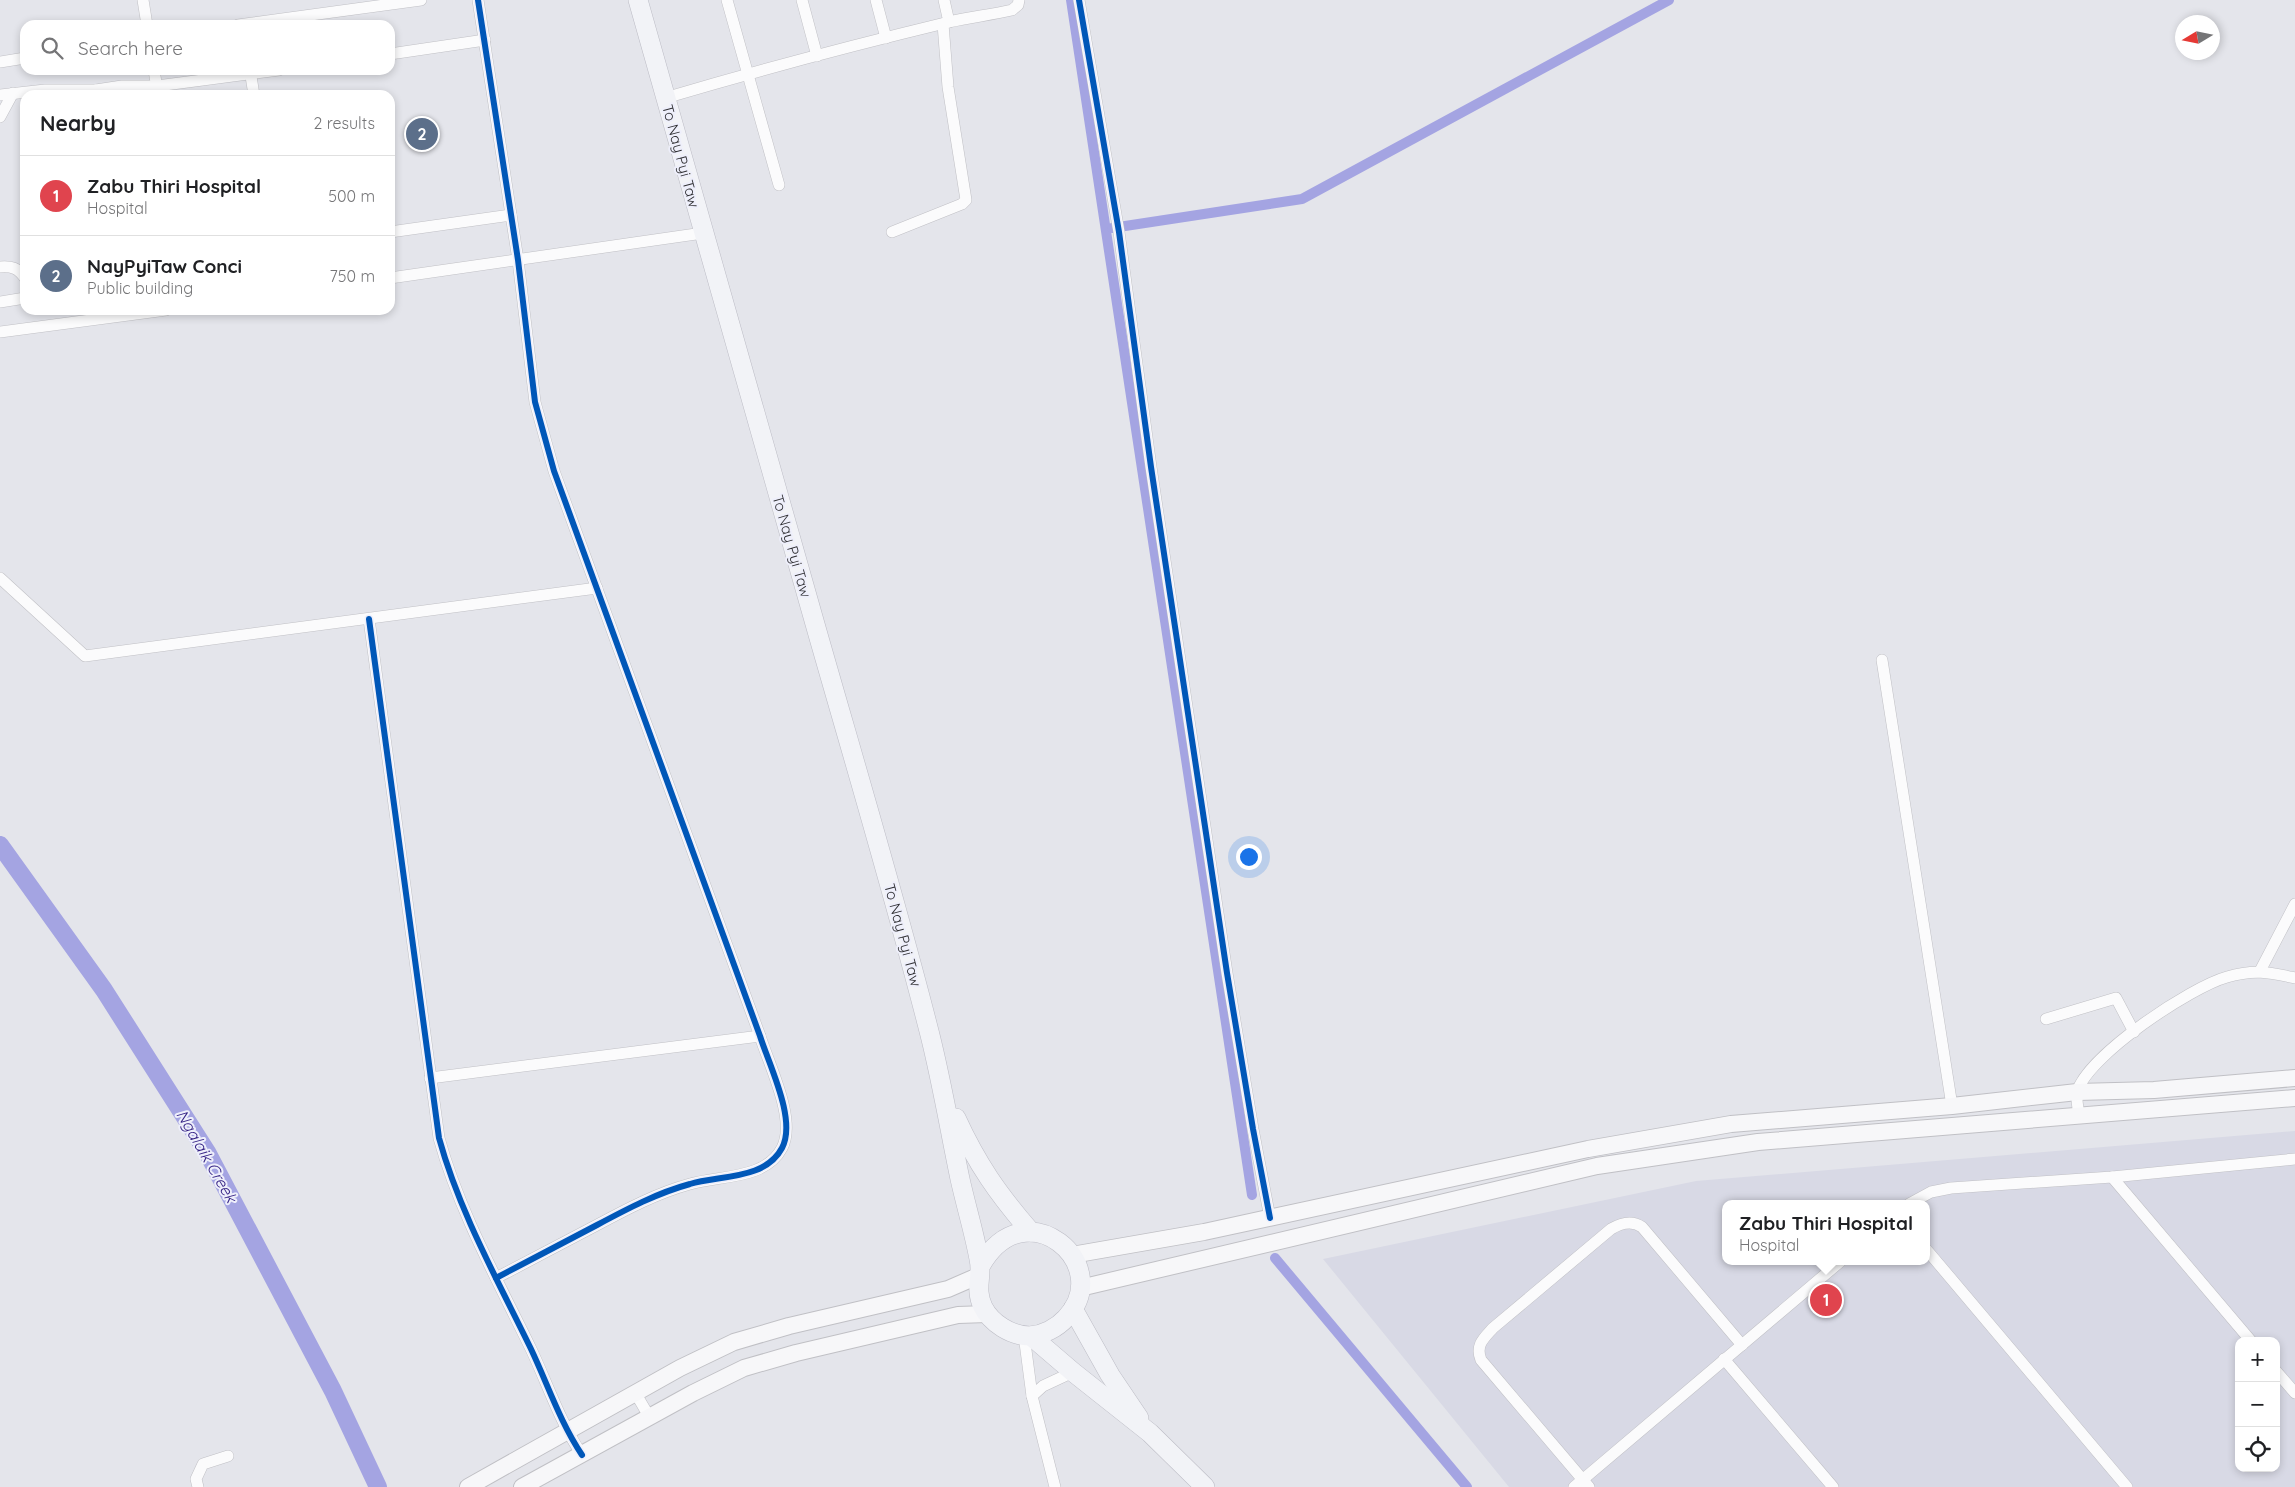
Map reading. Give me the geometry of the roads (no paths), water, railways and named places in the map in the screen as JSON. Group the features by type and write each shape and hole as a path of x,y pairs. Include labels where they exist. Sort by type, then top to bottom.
{"main road":[{"name":"To Nay Pyi Taw","path":"638,0 903,928 944,1092"},
{"path":"1072,1255 1148,1243 1270,1218 1588,1149 1731,1124 1952,1106 2077,1092 2154,1090 2295,1078"},
{"path":"944,1092 984,1173 998,1193 1032,1232"},
{"path":"944,1092 979,1270 978,1289 981,1302 987,1314 1005,1329 1028,1336 1150,1433 1205,1487"},
{"path":"1080,1288 1598,1166 1687,1151 1758,1142 2295,1098"},
{"path":"468,1487 680,1368 734,1342 789,1326 948,1289 979,1270 989,1251 1001,1240 1016,1234 1032,1232 1054,1239 1072,1255 1079,1274 1080,1288 1073,1309 1063,1322 1049,1331 1028,1336"},
{"path":"1073,1309 1110,1375 1150,1433"},
{"path":"522,1487 693,1393 744,1368 796,1352 958,1315 987,1314"}],"street":[{"path":"143,0 146,20"},
{"path":"266,20 337,5 421,0"},
{"path":"478,0 518,260 535,402 554,471 760,1036 786,1112 787,1130 783,1147 774,1160 757,1170 691,1183 657,1194 496,1278"},
{"path":"727,0 746,74 779,185"},
{"path":"802,0 817,56"},
{"path":"876,0 886,38"},
{"path":"892,232 962,204 966,200 948,87 944,0"},
{"path":"665,98 746,74 886,38 946,23 1012,10 1018,6 1019,0"},
{"path":"1079,0 1118,228 1151,467 1226,963 1253,1129 1270,1218"},
{"path":"395,53 485,40"},
{"path":"0,62 20,59"},
{"path":"155,75 158,90"},
{"path":"106,90 122,86 158,90 236,75"},
{"path":"251,75 253,90"},
{"path":"0,117 13,93"},
{"path":"0,95 20,93"},
{"path":"395,231 511,215"},
{"path":"395,277 703,233"},
{"path":"0,266 12,266 20,271"},
{"path":"0,302 20,299"},
{"path":"0,332 128,315"},
{"path":"0,578 85,656 597,588"},
{"path":"369,619 439,1138 447,1167 496,1278 532,1352 566,1431 582,1455"},
{"path":"1882,660 1952,1106"},
{"path":"2260,971 2295,904"},
{"path":"2079,1115 2077,1092 2096,1065 2134,1032 2184,996 2218,980 2260,971 2295,978"},
{"path":"2046,1019 2116,998 2134,1032"},
{"path":"430,1078 760,1036"},
{"path":"1916,1200 1931,1192 1951,1188 2112,1177 2295,1159"},
{"path":"2112,1177 2248,1337"},
{"path":"1742,1345 1642,1227 1632,1222 1620,1224 1611,1229 1494,1328 1480,1343 1479,1354 1481,1360 1582,1485 1724,1359 1742,1345 1837,1265"},
{"path":"1930,1254 2128,1487"},
{"path":"1028,1336 1032,1396 1055,1487"},
{"path":"1724,1359 1833,1487"},
{"path":"1032,1396 1043,1386 1073,1372"},
{"path":"2280,1376 2295,1393"},
{"path":"636,1394 650,1418"},
{"path":"198,1487 196,1479 203,1464 228,1456"}],"waterway":[{"path":"1071,0 1252,1195"},
{"path":"1112,228 1302,199 1669,0"},
{"name":"Ngalaik Creek","path":"0,845 104,990 207,1152 333,1391 378,1487"},
{"path":"1275,1258 1467,1487"}],"place":[{"name":"NayPyiTaw Conci","path":"422,134"},
{"name":"Zabu Thiri Hospital","path":"1826,1300"}]}
